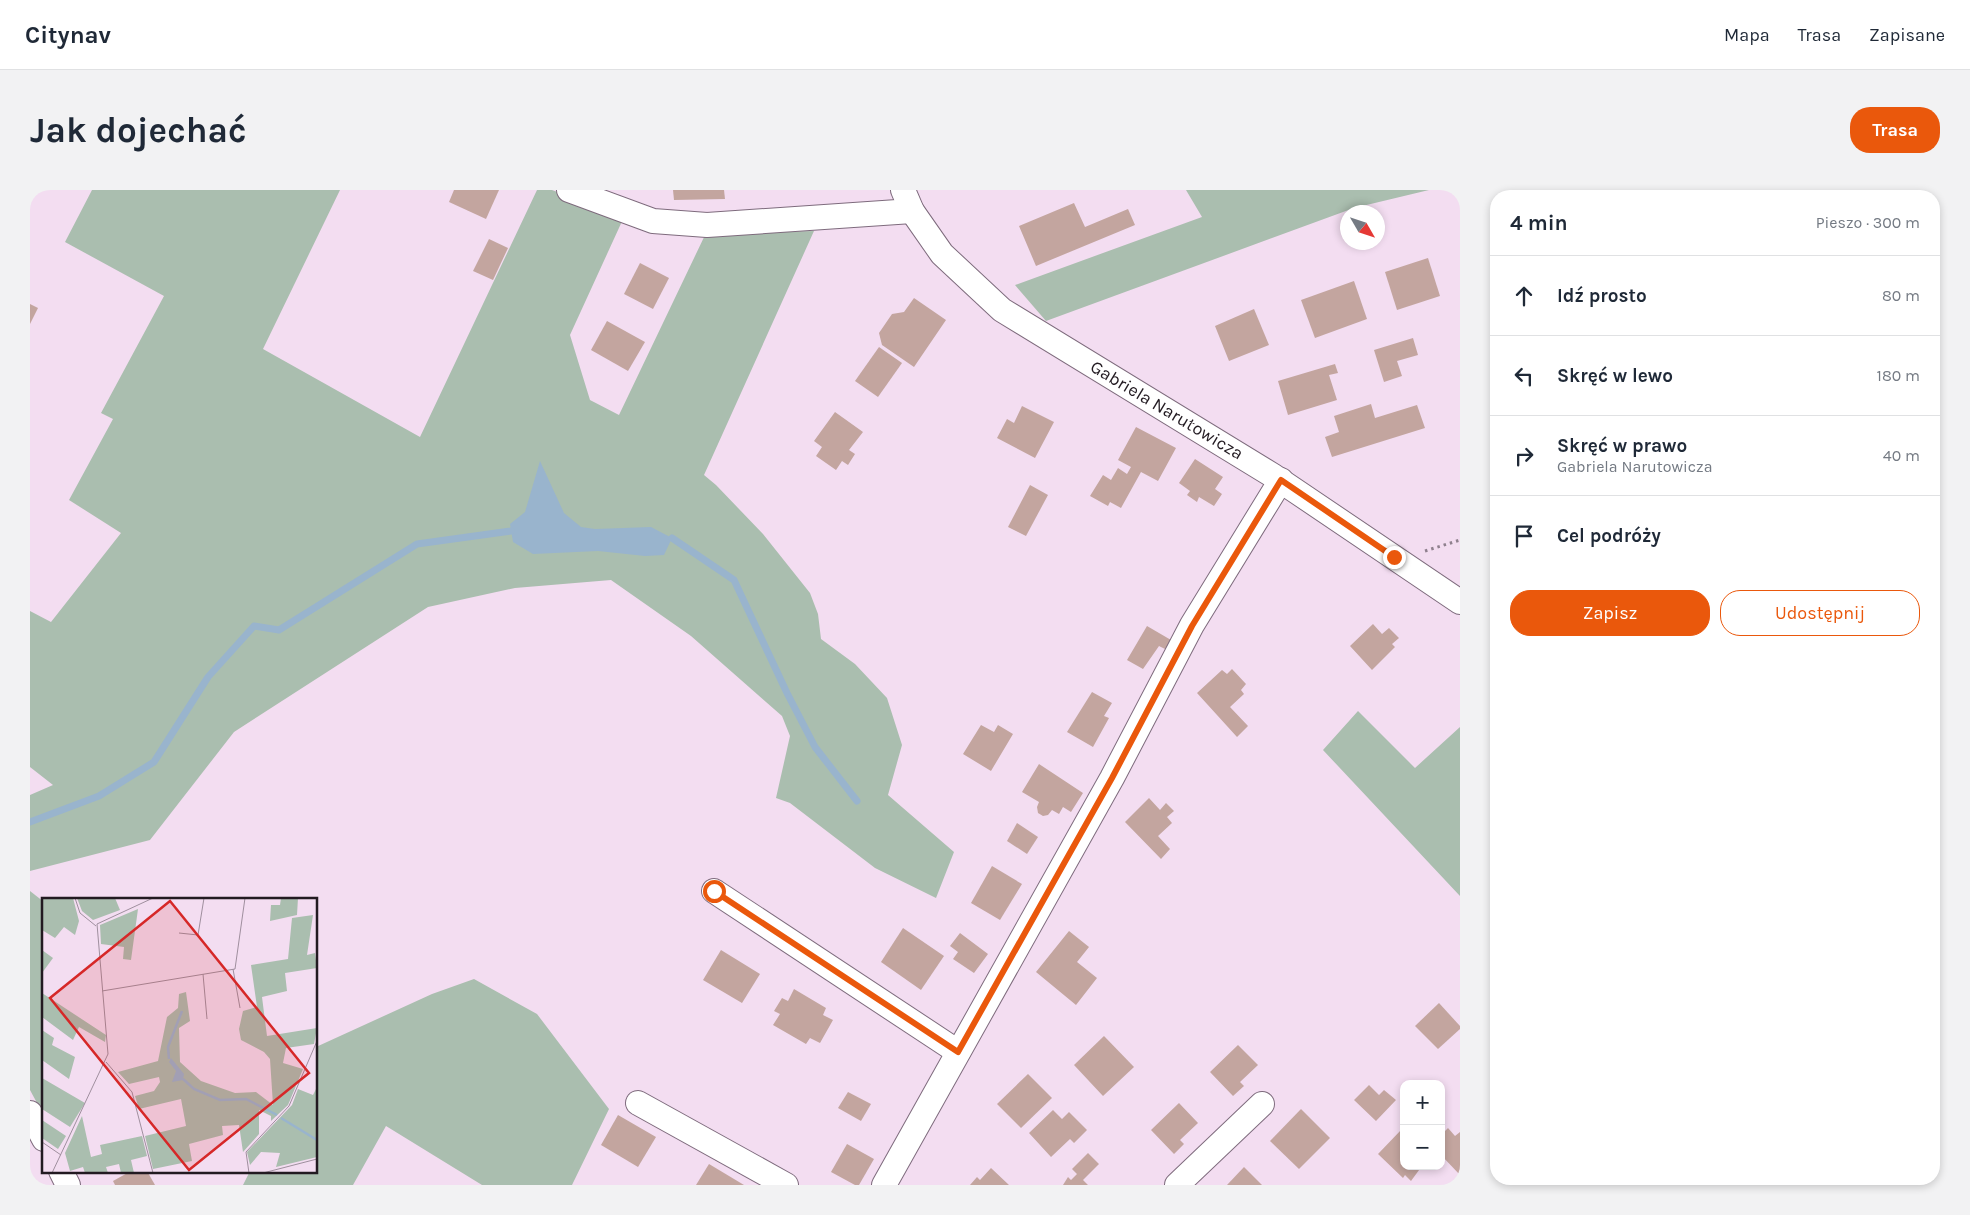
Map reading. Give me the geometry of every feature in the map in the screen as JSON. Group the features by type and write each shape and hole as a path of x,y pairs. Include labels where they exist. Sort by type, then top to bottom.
{"street":[{"path":"569,190 653,221 707,226 907,200"},
{"name":"Gabriela Narutowicza","path":"907,200 942,254 1002,310 1281,480 1460,602"},
{"path":"884,1185 1112,778 1192,626 1281,480"},
{"path":"714,891 958,1052"},
{"path":"638,1102 786,1185"},
{"path":"1177,1185 1262,1104"},
{"path":"30,1113 42,1135"},
{"path":"62,1172 68,1185"}],"green space":[{"path":"92,190 340,190 263,349 420,437 537,190 552,190 624,217 570,335 590,400 619,415 706,233 814,231 704,475 763,534 810,593 818,614 821,639 855,664 887,698 902,745 888,795 954,852 936,898 875,868 790,803 776,798 790,736 782,716 691,636 611,580 515,588 428,607 234,732 150,840 30,871 30,795 53,785 30,767 30,611 51,622 121,533 69,500 113,419 101,413 164,296 65,242"},
{"path":"1186,190 1429,190 1366,205 1340,205 1340,213 1046,321 1015,285 1202,217"},
{"path":"1358,711 1415,768 1460,727 1460,896 1323,750"},
{"path":"30,891 42,900 42,1112 30,1090"},
{"path":"474,979 537,1014 609,1109 572,1185 482,1185 386,1126 353,1185 243,1185 250,1172 318,1172 318,1046 432,994"}],"water":[{"path":"540,461 564,513 581,527 595,529 651,527 672,538 664,555 645,556 598,551 533,554 513,542 510,524 525,512"}],"building":[{"path":"454,190 499,190 486,219 449,202"},
{"path":"673,190 724,190 725,199 674,200"},
{"path":"1074,203 1085,227 1128,209 1135,225 1036,266 1019,226"},
{"path":"489,239 508,248 493,280 473,271"},
{"path":"1428,258 1440,296 1397,310 1385,272"},
{"path":"640,263 669,278 653,309 624,294"},
{"path":"1354,281 1367,319 1315,338 1301,300"},
{"path":"914,298 946,320 914,367 882,345 879,333 892,314 904,312"},
{"path":"30,304 38,308 30,324"},
{"path":"1254,309 1269,345 1229,361 1215,326"},
{"path":"607,321 645,342 628,371 591,350"},
{"path":"1413,338 1418,355 1397,361 1402,376 1384,382 1374,350"},
{"path":"879,347 902,363 878,397 855,381"},
{"path":"1335,364 1338,373 1329,375 1337,400 1288,415 1278,381"},
{"path":"1371,404 1375,418 1417,405 1425,428 1332,457 1325,437 1339,432 1334,416"},
{"path":"1022,406 1054,422 1035,458 997,438 1007,419 1014,423"},
{"path":"835,412 863,432 849,450 855,454 848,465 842,461 836,470 816,456 822,447 814,441"},
{"path":"1136,427 1176,448 1158,481 1141,472 1121,508 1110,502 1108,506 1090,496 1103,475 1111,480 1118,468 1127,474 1131,467 1118,460"},
{"path":"1195,459 1223,477 1215,489 1222,494 1214,506 1199,497 1197,502 1187,495 1190,491 1179,483"},
{"path":"1030,485 1048,495 1026,536 1008,527"},
{"path":"1373,624 1382,634 1389,628 1399,638 1392,644 1395,647 1372,670 1350,646"},
{"path":"1147,626 1171,640 1165,649 1159,646 1143,669 1127,660"},
{"path":"1232,669 1246,684 1241,690 1244,694 1230,707 1248,726 1237,737 1197,693 1222,670 1227,674"},
{"path":"1092,692 1112,703 1104,716 1109,718 1093,747 1067,732"},
{"path":"981,725 994,732 998,725 1013,734 991,771 963,754"},
{"path":"1039,764 1083,793 1071,812 1063,807 1059,814 1052,810 1048,815 1043,816 1038,813 1037,807 1039,802 1022,792"},
{"path":"1149,798 1160,810 1166,803 1174,811 1167,817 1172,823 1158,836 1170,849 1161,859 1125,822"},
{"path":"1017,823 1038,837 1027,854 1007,841"},
{"path":"992,866 1022,884 1000,920 971,903"},
{"path":"903,928 944,956 921,990 881,962"},
{"path":"1069,931 1089,947 1077,962 1097,978 1076,1005 1036,972"},
{"path":"960,933 988,954 974,973 953,959 958,952 950,946"},
{"path":"721,950 760,974 742,1003 703,980"},
{"path":"794,989 826,1008 823,1015 833,1020 820,1043 810,1038 806,1044 773,1025 780,1014 774,1011 782,998 788,1001"},
{"path":"1439,1003 1460,1026 1460,1029 1438,1049 1415,1026"},
{"path":"1104,1036 1134,1067 1103,1096 1074,1065"},
{"path":"1238,1045 1258,1065 1240,1082 1244,1086 1233,1096 1210,1072"},
{"path":"1028,1074 1052,1098 1021,1128 997,1104"},
{"path":"1369,1085 1379,1095 1384,1090 1396,1100 1376,1121 1354,1100"},
{"path":"848,1092 871,1104 861,1121 838,1108"},
{"path":"1179,1103 1198,1123 1180,1140 1184,1144 1174,1154 1151,1130"},
{"path":"1301,1109 1330,1138 1299,1169 1270,1141"},
{"path":"1053,1110 1062,1119 1069,1112 1087,1130 1074,1143 1070,1139 1051,1157 1029,1133"},
{"path":"618,1115 656,1137 638,1167 601,1145"},
{"path":"1448,1128 1455,1136 1460,1132 1460,1175 1445,1159 1445,1131"},
{"path":"1400,1131 1400,1170 1419,1170 1411,1181 1405,1175 1403,1178 1378,1154"},
{"path":"847,1144 874,1159 859,1185 855,1185 831,1172"},
{"path":"1088,1153 1099,1164 1083,1180 1088,1185 1063,1185 1068,1177 1071,1180 1077,1174 1072,1169"},
{"path":"709,1164 744,1185 696,1185"},
{"path":"1244,1167 1262,1185 1227,1185"},
{"path":"991,1168 1009,1185 970,1185 977,1177 980,1180"},
{"path":"129,1172 148,1172 155,1185 115,1185 113,1181"}],"waterway":[{"path":"30,822 99,796 154,762 208,677 254,626 279,630 417,544 511,531"},
{"path":"672,538 734,580 787,693 815,747 857,801"}],"route":[{"path":"714,891 958,1052 1112,778 1192,626 1281,480 1394,557"}]}
